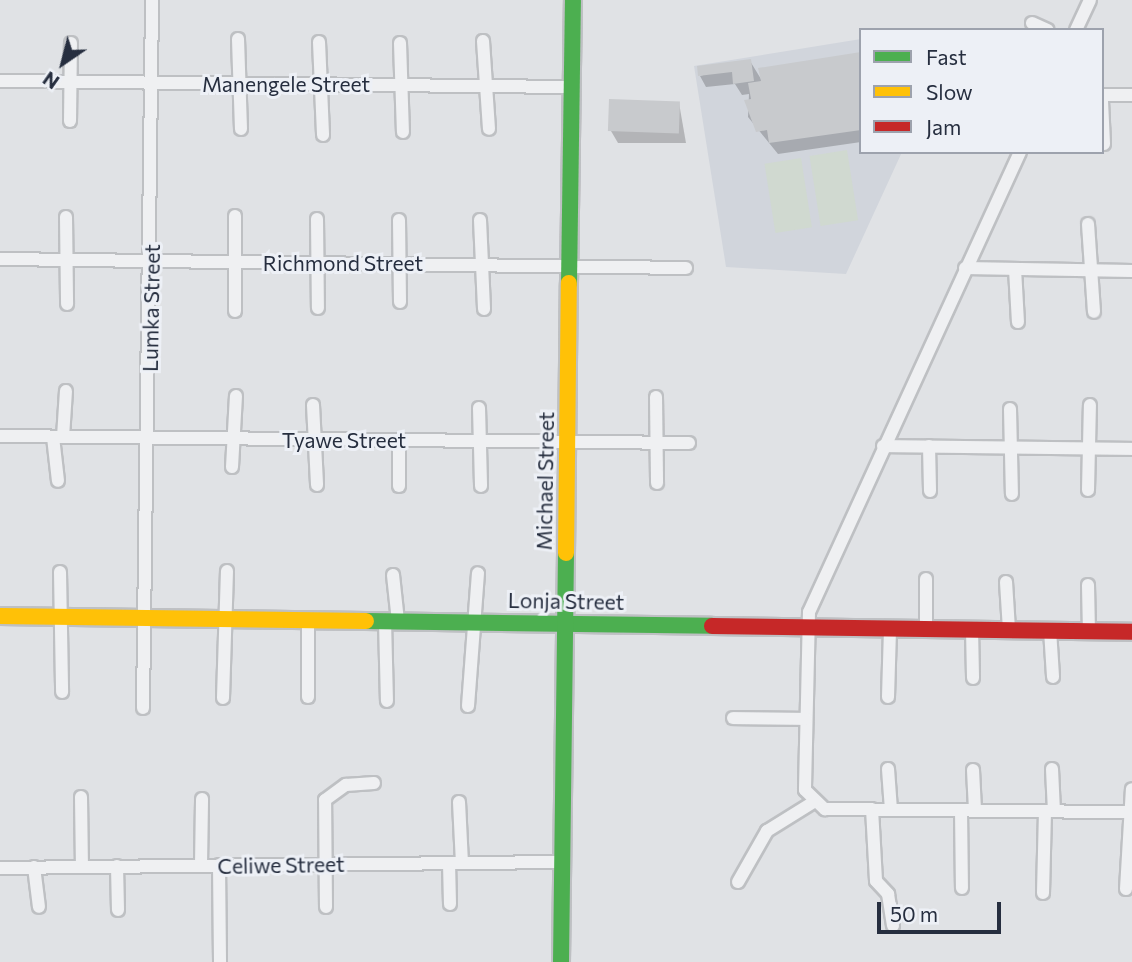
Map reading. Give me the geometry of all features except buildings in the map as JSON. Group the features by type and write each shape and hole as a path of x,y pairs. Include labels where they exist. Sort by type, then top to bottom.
{"street":[{"name":"Lumka Street","path":"143,708 152,261 152,0"},
{"name":"Michael Street","path":"561,962 573,0"},
{"path":"1077,28 1090,0"},
{"path":"1032,23 1043,28"},
{"path":"238,39 236,84 241,128"},
{"path":"483,41 489,129"},
{"path":"70,121 71,43"},
{"path":"319,43 318,85 323,135"},
{"path":"400,43 399,85 403,132"},
{"name":"Manengele Street","path":"0,81 571,87"},
{"path":"1104,95 1132,96"},
{"path":"812,803 805,790 806,719 808,627 815,597 1019,154"},
{"path":"235,216 235,311"},
{"path":"66,217 67,304"},
{"path":"317,219 318,308"},
{"path":"399,220 400,302"},
{"path":"480,220 484,309"},
{"path":"1088,224 1094,312"},
{"name":"Richmond Street","path":"0,259 686,268"},
{"path":"965,268 1132,271"},
{"path":"1015,269 1018,322"},
{"path":"58,481 58,437 66,391"},
{"path":"232,467 236,396"},
{"path":"656,397 657,482"},
{"path":"313,405 317,485"},
{"path":"1088,490 1090,405"},
{"path":"479,408 481,486"},
{"path":"1010,409 1012,494"},
{"name":"Tyawe Street","path":"0,436 689,443"},
{"path":"399,440 399,486"},
{"path":"883,446 1132,449"},
{"path":"929,446 930,491"},
{"path":"223,698 227,571"},
{"path":"60,572 62,692"},
{"path":"468,706 478,573"},
{"path":"387,701 393,575"},
{"path":"926,579 926,629"},
{"path":"1006,582 1009,630"},
{"path":"1088,585 1089,631"},
{"name":"Lonja Street","path":"0,616 565,621 1132,632"},
{"path":"308,619 308,698"},
{"path":"888,697 890,628"},
{"path":"972,629 973,678"},
{"path":"1050,631 1053,677"},
{"path":"733,718 806,719"},
{"path":"888,769 891,810"},
{"path":"1043,893 1052,769"},
{"path":"973,770 975,810"},
{"path":"326,908 325,800 346,785 374,783"},
{"path":"1126,889 1132,789"},
{"path":"81,797 82,866"},
{"path":"201,865 202,799"},
{"path":"450,904 456,863 459,802"},
{"path":"738,882 767,831 812,803 891,810 1131,812"},
{"path":"872,809 876,881 888,894 893,926"},
{"path":"961,810 962,888"},
{"name":"Celiwe Street","path":"0,868 563,862"},
{"path":"219,865 220,962"},
{"path":"117,866 118,910"},
{"path":"34,867 39,907"}],"shaded area":[{"path":"859,39 859,154 901,154 846,274 726,267 694,66"},
{"path":"847,150 858,220 821,226 809,156"},
{"path":"801,158 812,227 775,233 764,164"}],"traffic: fast":[{"path":"569,283 573,0"},
{"path":"561,962 566,553"},
{"path":"366,621 712,626"}],"traffic: slow":[{"path":"566,553 569,283"},
{"path":"0,616 366,621"}],"traffic: jam":[{"path":"712,626 1132,632"}]}
